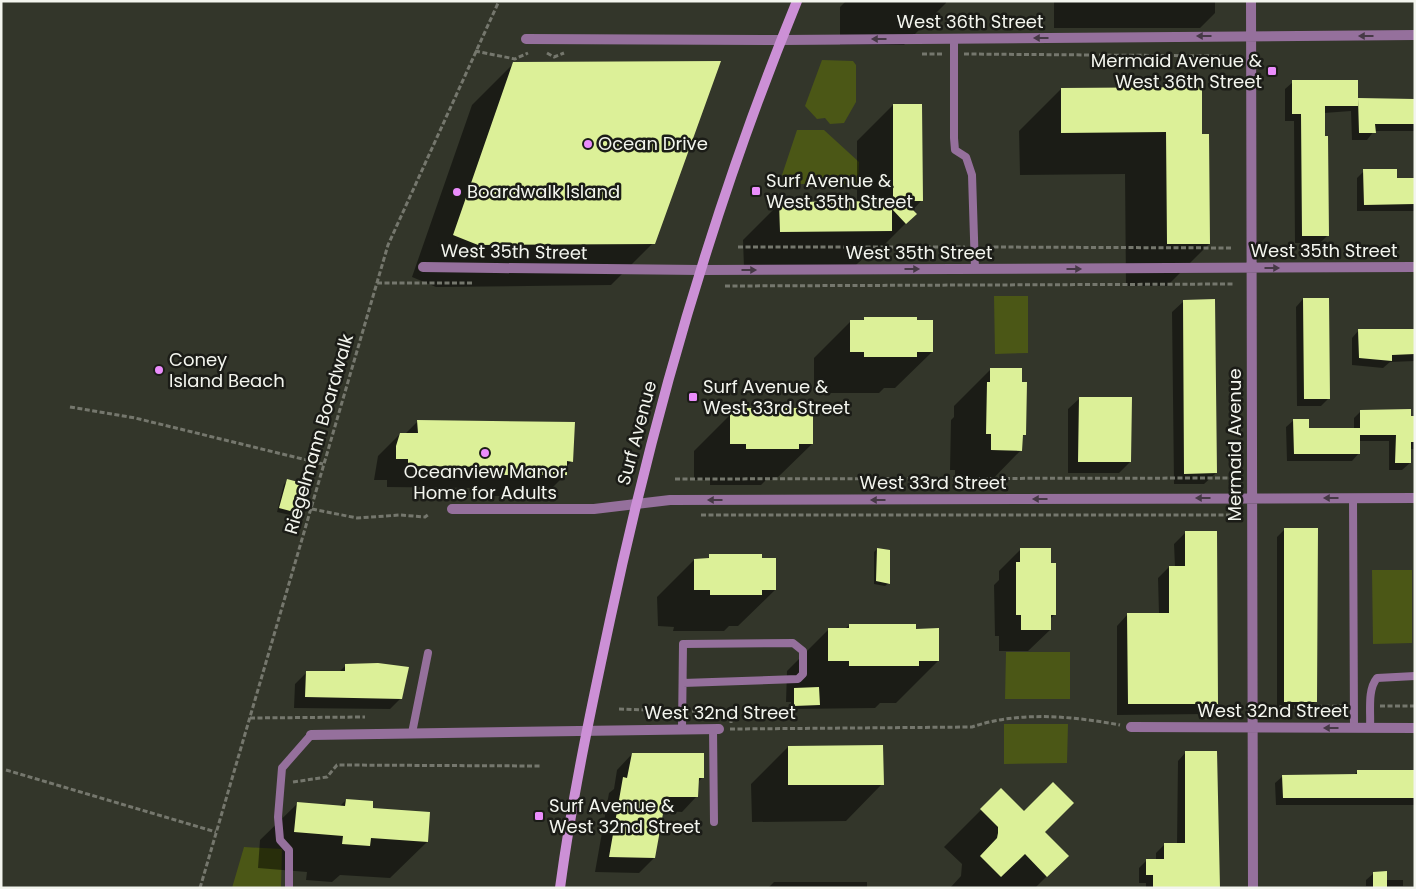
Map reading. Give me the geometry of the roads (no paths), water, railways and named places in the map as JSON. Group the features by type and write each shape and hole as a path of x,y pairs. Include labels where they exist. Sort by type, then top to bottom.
{"main road":[{"name":"Surf Avenue","path":"560,888 586,732 635,503 664,391 738,155 798,1"}],"street":[{"name":"Mermaid Avenue","path":"1251,1 1253,888"},
{"name":"West 36th Street","path":"526,39 782,40 1415,35"},
{"name":"West 35th Street","path":"423,267 701,270 1415,267"},
{"name":"West 33rd Street","path":"452,509 594,509 670,500 1415,498"},
{"name":"West 32nd Street","path":"1130,727 1415,728"},
{"name":"West 32nd Street","path":"311,735 716,729"}],"lane":[{"path":"954,38 955,150 966,157 972,175 975,269"},
{"path":"1353,498 1354,728"},
{"path":"682,729 683,644 793,643 803,651 803,674 798,679 683,683"},
{"path":"412,733 428,653"},
{"path":"1370,728 1372,683 1377,678 1415,676"},
{"path":"714,822 716,729"},
{"path":"289,888 289,850 280,840 278,816 282,768 311,735"}],"place":[{"name":"Mermaid Avenue & West 36th Street","path":"1272,71"},
{"name":"Ocean Drive","path":"588,144"},
{"name":"Surf Avenue & West 35th Street","path":"756,191"},
{"name":"Boardwalk Island","path":"457,192"},
{"name":"Coney Island Beach","path":"159,370"},
{"name":"Surf Avenue & West 33rd Street","path":"693,397"},
{"name":"Oceanview Manor Home for Adults","path":"485,453"},
{"name":"Surf Avenue & West 32nd Street","path":"539,816"}]}
